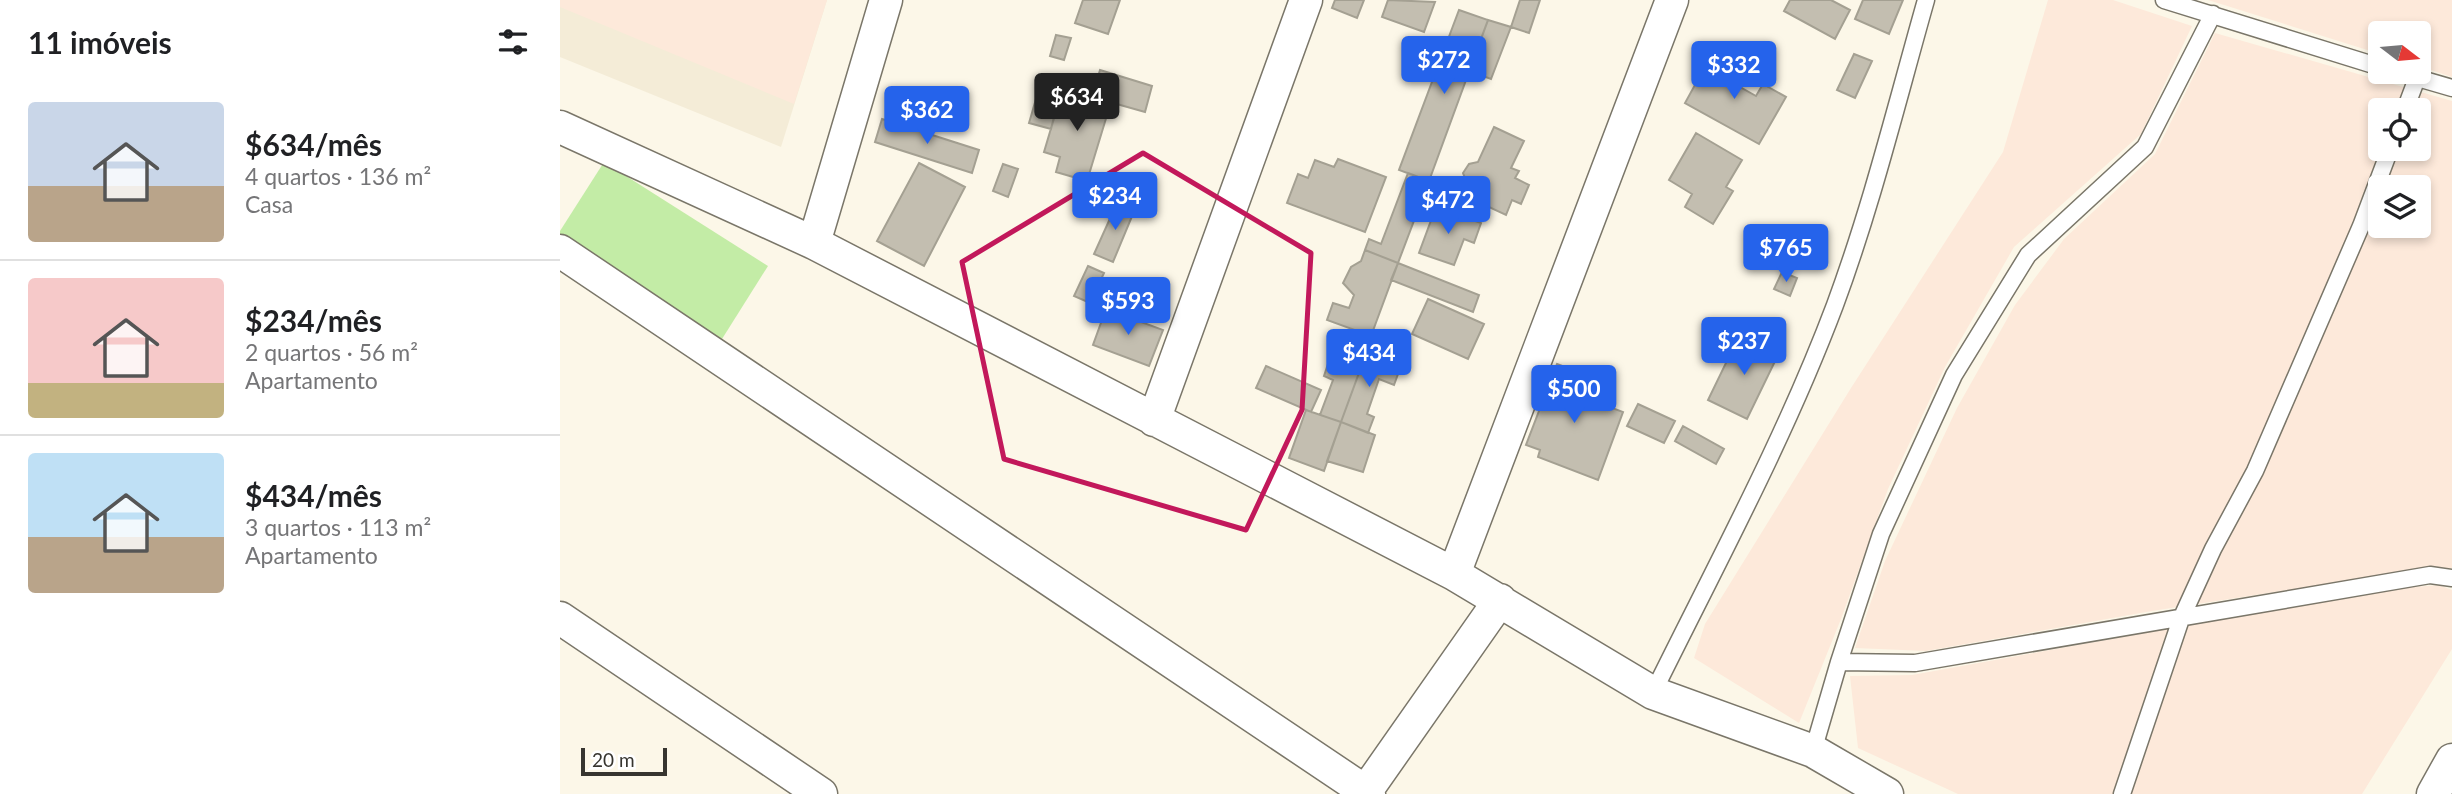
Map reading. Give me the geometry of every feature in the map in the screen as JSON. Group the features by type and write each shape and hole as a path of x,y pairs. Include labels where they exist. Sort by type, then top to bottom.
{"street":[{"path":"814,243 886,0"},
{"path":"1154,420 1306,0"},
{"path":"1454,574 1672,0"},
{"path":"560,127 814,243 1454,574 1653,693 1814,751 1887,794"},
{"path":"560,251 1366,793 1500,600"},
{"path":"560,618 821,794"},
{"path":"2433,794 2452,760"}],"lane":[{"path":"1653,693 1784,428 1835,307 1861,232 1926,0"},
{"path":"2164,0 2368,62"},
{"path":"1814,751 1839,662 1881,534 1954,375 2028,255 2145,146 2213,14"},
{"path":"2431,82 2452,88"},
{"path":"2122,794 2181,619 2213,549 2255,471 2361,226 2385,161"},
{"path":"1839,662 1915,663 2430,575 2452,578"}],"highlighted area":[{"path":"1143,153 1311,253 1302,410 1246,530 1004,459 962,262"}],"shaded area":[{"path":"560,0 827,0 781,147 560,57"},
{"path":"560,0 827,0 794,104 560,7"},
{"path":"2048,0 2113,0 2192,26 2141,134 2014,247 1945,367 1888,489 1841,619 1799,723 1694,658 1705,624 1851,388 2003,152"},
{"path":"2208,0 2452,0 2452,77 2431,70 2431,21 2368,21 2368,50"},
{"path":"2215,33 2368,77 2368,84 2393,84 2452,101 2452,568 2412,571 2152,611 1926,651 1855,648 1885,561 1957,408 2015,305 2064,239 2155,154"},
{"path":"2439,585 2452,590 2452,649 2362,794 1958,794 1858,748 1850,676 1912,675 2389,589"}],"green space":[{"path":"604,162 768,266 722,339 560,236 560,231"}],"building":[{"path":"1083,0 1120,0 1108,34 1075,23"},
{"path":"1335,0 1364,0 1357,18 1332,8"},
{"path":"1388,0 1435,2 1424,32 1382,17"},
{"path":"1520,0 1540,0 1529,33 1511,27"},
{"path":"1790,0 1831,0 1850,10 1835,39 1784,11"},
{"path":"1863,0 1903,0 1889,34 1855,19"},
{"path":"1459,10 1488,20 1429,181 1399,170"},
{"path":"1488,20 1511,27 1491,79 1469,71"},
{"path":"1056,35 1071,38 1064,60 1050,56"},
{"path":"1712,54 1740,70 1733,83 1756,96 1763,84 1786,97 1759,144 1685,103"},
{"path":"1854,54 1872,61 1855,98 1837,90"},
{"path":"1100,70 1152,86 1145,112 1092,97"},
{"path":"1063,88 1111,102 1087,181 1056,172 1060,157 1044,152"},
{"path":"1036,99 1057,105 1051,129 1029,123"},
{"path":"882,119 979,150 972,173 875,142"},
{"path":"1494,127 1524,141 1511,168 1519,171 1515,178 1529,185 1521,204 1512,200 1506,215 1461,194 1467,183 1463,173 1469,164 1478,162"},
{"path":"1696,133 1742,160 1726,187 1733,191 1713,224 1685,207 1692,194 1669,180"},
{"path":"1338,159 1386,177 1365,232 1287,203 1298,174 1308,178 1315,160 1334,167"},
{"path":"919,163 965,187 924,266 877,241"},
{"path":"1003,164 1018,169 1008,197 993,191"},
{"path":"1408,173 1429,181 1398,263 1365,250 1369,239 1381,244"},
{"path":"1107,184 1140,196 1135,209 1103,197"},
{"path":"1117,203 1135,209 1113,262 1094,254"},
{"path":"1436,207 1481,223 1474,243 1464,239 1454,265 1419,253"},
{"path":"1793,235 1810,244 1801,261 1784,253"},
{"path":"1365,250 1398,263 1371,336 1327,320 1333,303 1349,308 1354,295 1343,283 1351,267 1361,261"},
{"path":"1398,263 1479,295 1473,312 1391,280"},
{"path":"1088,266 1104,273 1090,303 1074,296"},
{"path":"1782,272 1797,278 1790,296 1774,289"},
{"path":"1428,299 1484,324 1468,359 1412,334"},
{"path":"1106,309 1163,330 1149,366 1093,345"},
{"path":"1740,334 1779,353 1747,419 1708,400"},
{"path":"1349,337 1367,351 1341,422 1320,415 1333,380 1324,376 1328,364 1338,367"},
{"path":"1367,351 1402,363 1394,385 1379,379 1367,414 1374,417 1368,433 1341,422"},
{"path":"1557,364 1594,378 1586,398 1623,412 1598,480 1538,457 1540,450 1526,445"},
{"path":"1266,366 1321,390 1311,412 1256,388"},
{"path":"1638,404 1675,421 1664,443 1627,426"},
{"path":"1306,410 1341,422 1324,471 1289,458"},
{"path":"1341,422 1375,435 1363,472 1327,461"},
{"path":"1683,426 1724,449 1716,464 1675,441"}]}
